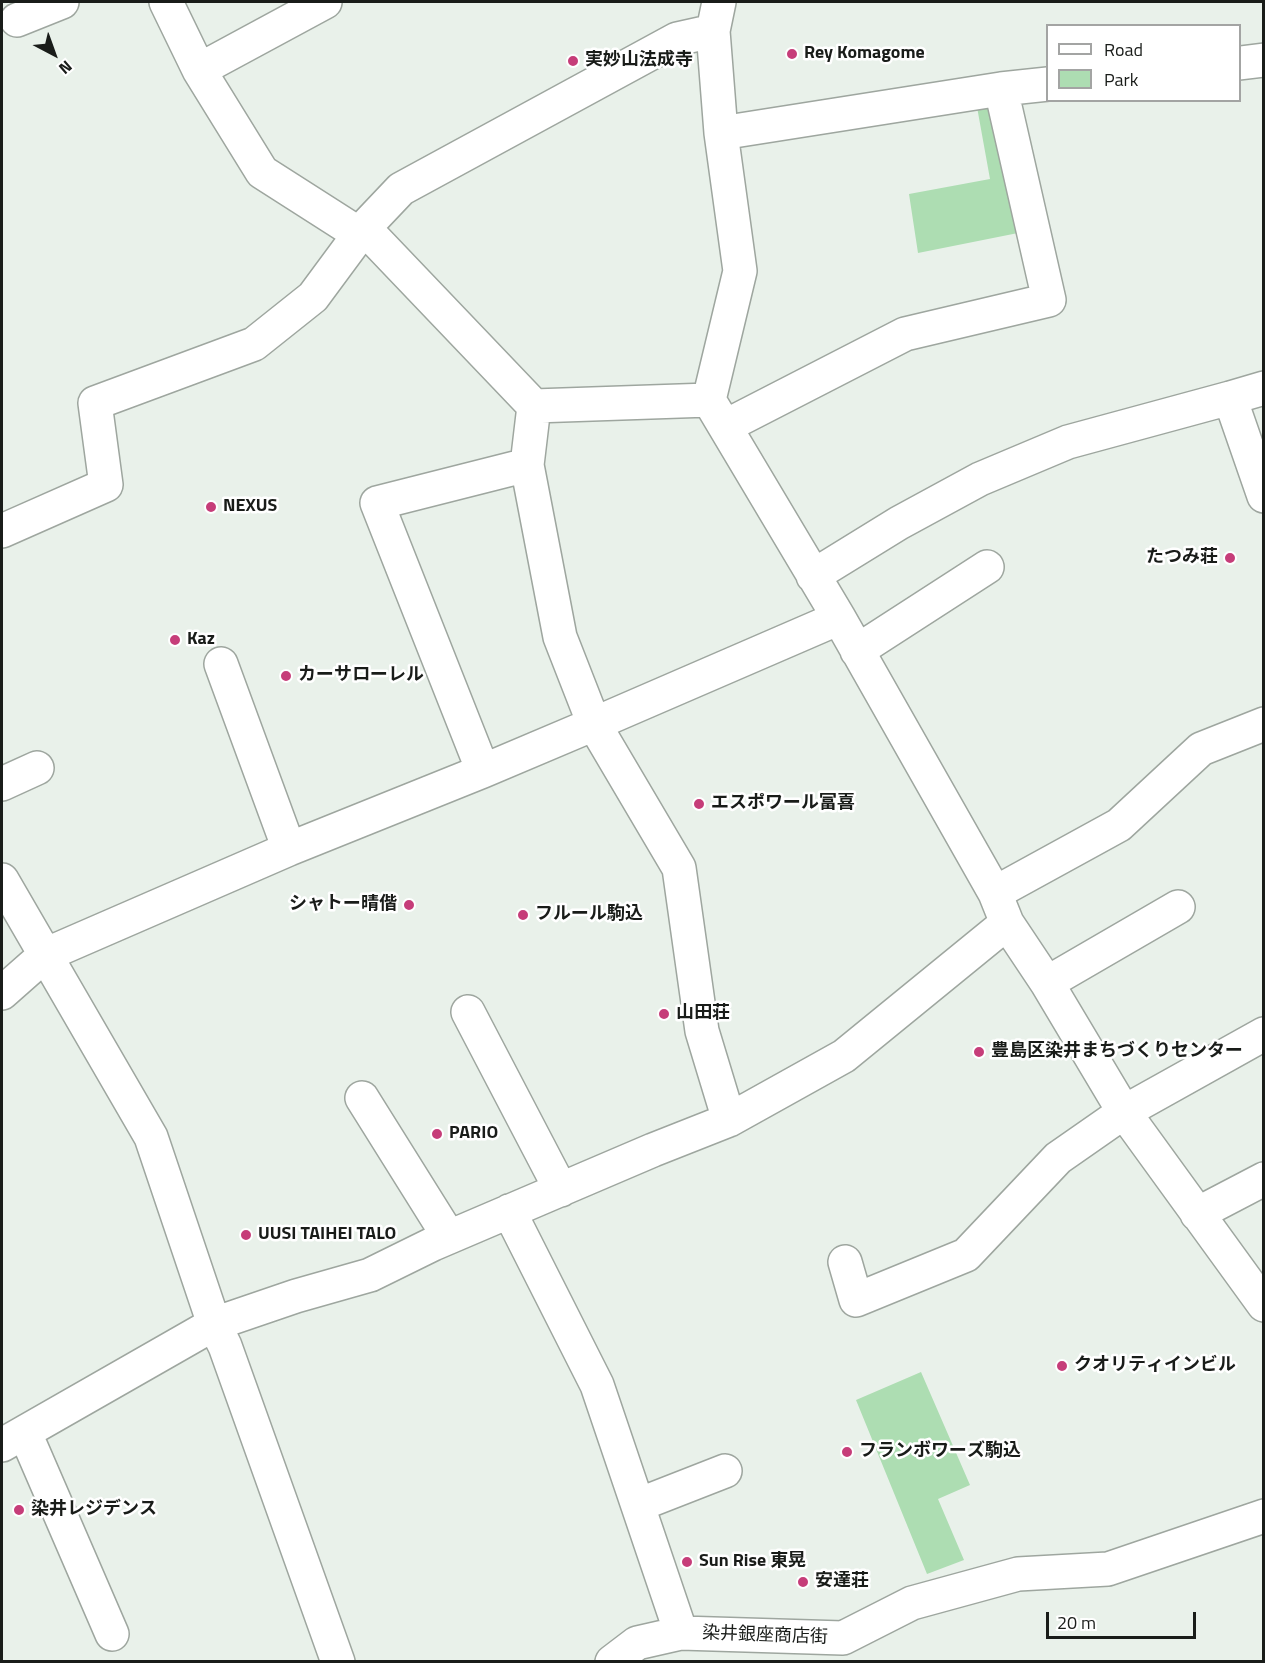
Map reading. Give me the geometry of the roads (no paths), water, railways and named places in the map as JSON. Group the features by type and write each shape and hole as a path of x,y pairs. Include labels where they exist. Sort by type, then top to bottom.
{"street":[{"path":"17,20 62,2"},
{"path":"166,2 199,70 262,172 362,231 534,406 717,413 905,334 1049,300 1001,89"},
{"path":"199,70 325,2"},
{"path":"2,531 106,485 95,404 254,344 313,297 362,231 401,189 716,16 721,133 740,271 717,413 839,618 995,893 1007,923 1047,983 1124,1112 1263,1305"},
{"path":"1241,63 1263,60"},
{"path":"721,133 1001,89 1046,84"},
{"path":"813,576 899,523 980,479 1068,441 1263,388"},
{"path":"1230,398 1263,496"},
{"path":"534,406 527,465 560,637 594,724 679,868 702,1030 729,1120"},
{"path":"483,771 377,503 527,465"},
{"path":"857,651 987,567"},
{"path":"2,993 45,955 289,849 483,771 839,618"},
{"path":"220,664 289,849"},
{"path":"995,893 1119,825 1201,749 1263,724"},
{"path":"2,784 37,768"},
{"path":"2,880 151,1137 214,1324 225,1346 338,1662"},
{"path":"1047,983 1178,907"},
{"path":"112,1634 13,1439 214,1324 296,1296 370,1275 509,1211 729,1120 844,1056 1007,923"},
{"path":"468,1012 561,1190"},
{"path":"845,1262 856,1300 966,1255 1058,1158 1124,1112 1263,1034"},
{"path":"362,1098 449,1237"},
{"path":"1197,1215 1263,1179"},
{"path":"509,1211 597,1384 681,1633"},
{"path":"638,1505 725,1471"},
{"name":"染井銀座商店街","path":"612,1662 637,1642 681,1633 843,1638 912,1603 1018,1574 1108,1569 1263,1516"}],"place":[{"name":"Rey Komagome","path":"792,54"},
{"name":"実妙山法成寺","path":"573,61"},
{"name":"NEXUS","path":"211,507"},
{"name":"たつみ荘","path":"1230,558"},
{"name":"Kaz","path":"175,640"},
{"name":"カーサローレル","path":"286,676"},
{"name":"エスポワール富喜","path":"699,804"},
{"name":"シャトー晴偕","path":"409,905"},
{"name":"フルール駒込","path":"523,915"},
{"name":"山田荘","path":"664,1014"},
{"name":"豊島区染井まちづくりセンター","path":"979,1052"},
{"name":"PARIO","path":"437,1134"},
{"name":"UUSI TAIHEI TALO","path":"246,1235"},
{"name":"クオリティインビル","path":"1062,1366"},
{"name":"フランボワーズ駒込","path":"847,1452"},
{"name":"染井レジデンス","path":"19,1510"},
{"name":"Sun Rise 東晃","path":"687,1562"},
{"name":"安達荘","path":"803,1582"}]}
